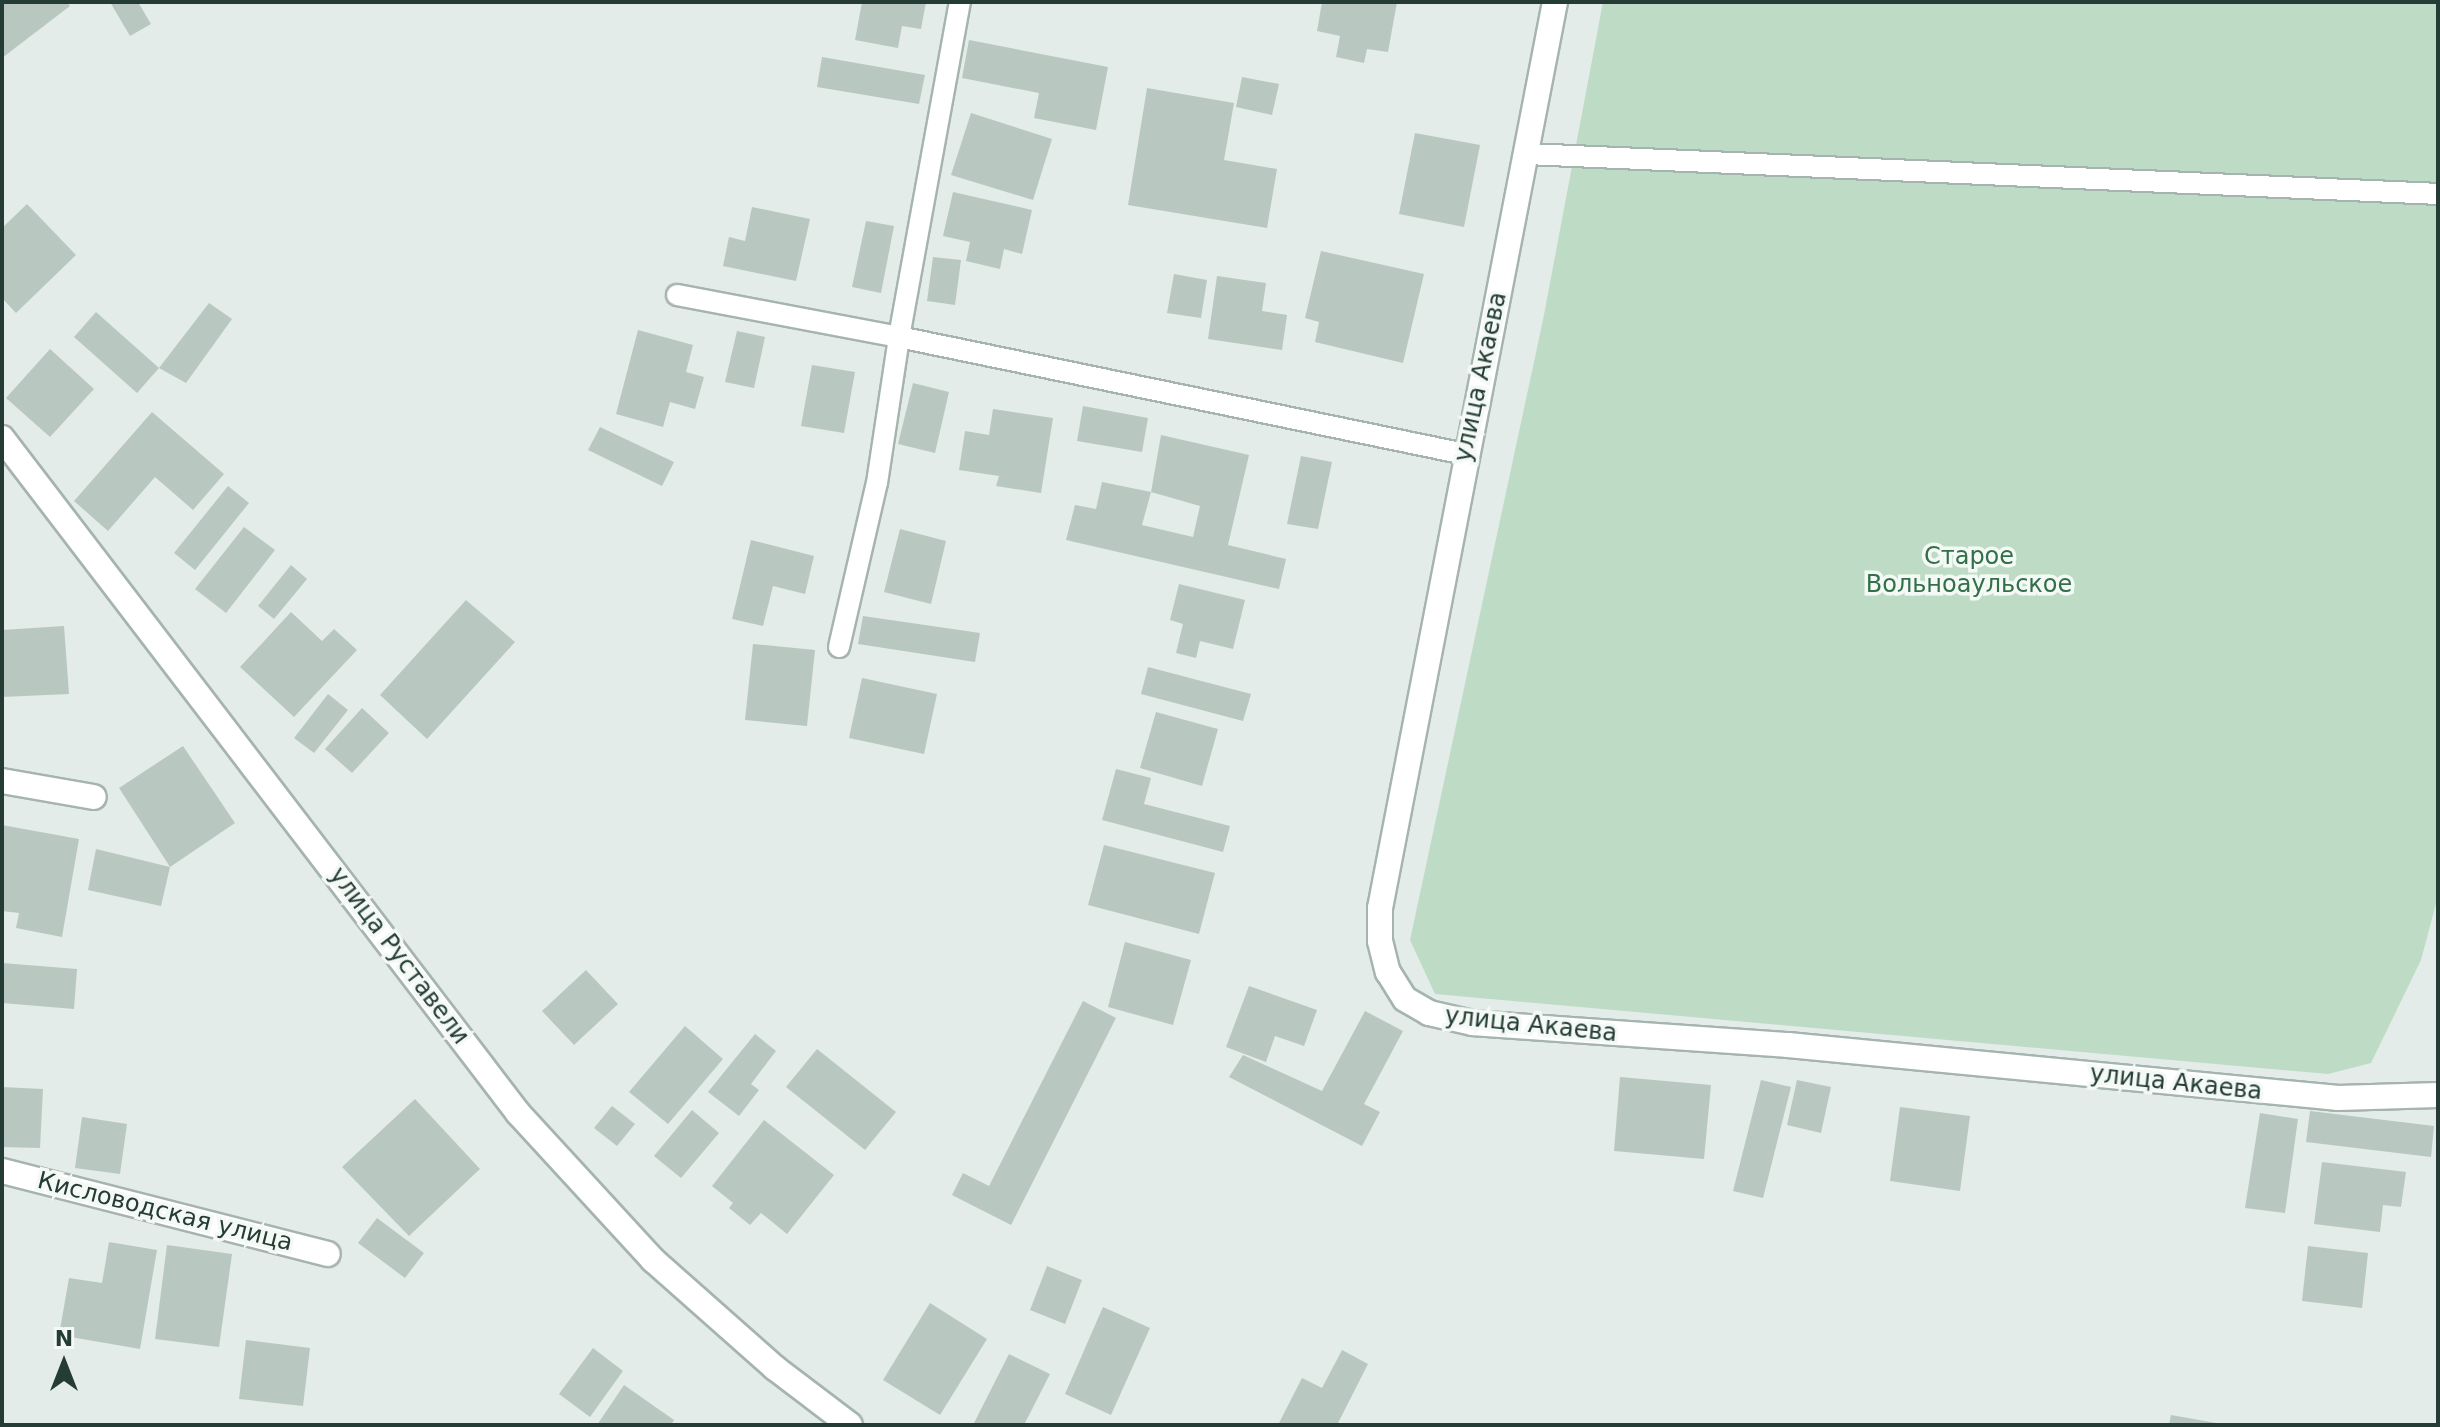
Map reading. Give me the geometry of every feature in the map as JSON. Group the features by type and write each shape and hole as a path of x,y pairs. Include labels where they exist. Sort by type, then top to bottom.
{"street":[{"name":"улица Акаева","path":"1555,2 1465,454 1380,908 1383,952 1388,972 1405,999 1429,1013 1473,1023 1788,1045 2338,1098 2438,1095"},
{"name":"улица Руставели","path":"2,438 518,1113 653,1260 775,1368 850,1425"},
{"path":"2,781 94,797"},
{"name":"Кисловодская улица","path":"2,1171 328,1254"}],"lane":[{"path":"839,647 877,483 899,337 960,2"},
{"path":"1527,154 2438,194"},
{"path":"677,295 899,337 1465,454"}],"green space":[{"name":"Старое Вольноаульское","path":"1603,2 2438,2 2438,896 2421,960 2371,1063 2328,1074 1435,994 1410,940 1543,320"}],"building":[{"path":"2,2 67,2 70,6 2,58"},
{"path":"110,2 138,2 151,24 130,36"},
{"path":"862,2 926,2 921,29 902,26 898,48 855,40"},
{"path":"1322,2 1397,2 1388,52 1367,49 1364,63 1336,57 1340,36 1317,31"},
{"path":"969,40 1108,67 1096,130 1034,118 1039,93 962,78"},
{"path":"822,57 925,75 919,104 817,87"},
{"path":"1242,77 1279,84 1272,115 1236,107"},
{"path":"1147,88 1234,103 1224,160 1277,169 1267,228 1128,205"},
{"path":"971,113 1052,139 1033,200 951,175"},
{"path":"1415,133 1480,145 1464,227 1399,214"},
{"path":"953,192 1032,210 1022,254 1004,249 1000,269 966,261 970,242 943,236"},
{"path":"27,204 76,255 16,313 2,298 2,228"},
{"path":"752,207 810,219 796,281 723,266 729,237 745,241"},
{"path":"866,221 894,226 881,293 852,287"},
{"path":"1321,251 1424,274 1403,363 1315,342 1319,322 1305,318"},
{"path":"933,257 961,260 955,305 927,301"},
{"path":"1174,274 1207,280 1201,318 1167,313"},
{"path":"1217,276 1266,283 1262,311 1287,315 1282,350 1208,339"},
{"path":"209,303 232,319 186,383 159,368"},
{"path":"96,312 159,368 137,393 74,337"},
{"path":"638,330 693,345 686,372 704,377 695,409 670,402 663,427 616,414"},
{"path":"737,331 765,337 754,388 725,382"},
{"path":"50,349 94,389 50,437 6,398"},
{"path":"812,365 855,372 844,433 801,426"},
{"path":"913,383 949,392 935,453 898,444"},
{"path":"1083,406 1148,418 1142,452 1077,441"},
{"path":"993,409 1053,418 1041,493 996,486 999,476 959,470 965,431 989,435"},
{"path":"152,412 224,474 193,510 155,477 108,531 74,501"},
{"path":"600,427 674,462 662,486 588,450"},
{"path":"1161,435 1249,455 1228,545 1286,559 1279,589 1066,540 1075,505 1096,509 1102,482 1151,492","holes":["1151,492 1200,506 1193,537 1142,525"]},
{"path":"1301,456 1332,462 1318,529 1287,524"},
{"path":"228,486 249,503 195,570 174,553"},
{"path":"244,527 275,550 226,613 195,589"},
{"path":"900,529 946,541 931,604 884,592"},
{"path":"751,540 814,556 805,594 773,586 763,626 732,619"},
{"path":"291,565 307,579 274,619 258,606"},
{"path":"1179,584 1245,600 1233,649 1200,641 1196,658 1176,653 1183,624 1170,620"},
{"path":"466,600 515,642 427,739 380,695"},
{"path":"291,612 322,641 334,629 357,650 294,717 240,667"},
{"path":"863,616 980,633 975,662 858,644"},
{"path":"64,626 69,694 2,697 2,630"},
{"path":"753,644 815,650 807,726 745,720"},
{"path":"1148,667 1251,694 1243,721 1141,694"},
{"path":"862,678 937,694 924,754 849,738"},
{"path":"328,694 348,710 314,753 294,738"},
{"path":"362,708 389,733 352,773 325,749"},
{"path":"1156,712 1218,729 1202,786 1140,768"},
{"path":"183,746 235,823 170,867 119,788"},
{"path":"1116,769 1151,778 1144,804 1230,826 1223,852 1102,820"},
{"path":"2,825 79,839 62,937 16,928 19,913 2,911"},
{"path":"1104,845 1215,873 1199,934 1088,905"},
{"path":"96,849 170,867 161,906 88,890"},
{"path":"1125,942 1191,960 1173,1025 1108,1007"},
{"path":"2,963 77,969 74,1009 2,1003"},
{"path":"586,970 618,1004 574,1045 542,1011"},
{"path":"1249,986 1317,1010 1304,1046 1275,1036 1266,1062 1226,1047"},
{"path":"1083,1001 1116,1018 1011,1225 952,1195 963,1173 989,1186"},
{"path":"1365,1011 1403,1031 1364,1104 1380,1112 1362,1146 1229,1077 1243,1055 1322,1091"},
{"path":"685,1026 723,1059 668,1124 629,1092"},
{"path":"755,1034 776,1051 751,1084 759,1090 739,1116 708,1092"},
{"path":"817,1049 896,1112 865,1150 786,1087"},
{"path":"1620,1077 1711,1085 1704,1159 1614,1151"},
{"path":"1761,1080 1791,1087 1763,1198 1733,1191"},
{"path":"1797,1080 1831,1087 1821,1133 1787,1125"},
{"path":"2,1087 43,1089 40,1148 2,1147"},
{"path":"415,1099 480,1169 409,1236 342,1167"},
{"path":"612,1106 635,1124 617,1146 594,1128"},
{"path":"1900,1107 1970,1116 1960,1191 1890,1181"},
{"path":"692,1110 719,1133 681,1178 654,1156"},
{"path":"2310,1111 2434,1126 2431,1157 2306,1142"},
{"path":"2260,1113 2298,1119 2285,1213 2245,1208"},
{"path":"82,1117 127,1124 120,1174 75,1168"},
{"path":"764,1120 834,1175 787,1234 761,1213 750,1225 729,1208 733,1203 712,1186"},
{"path":"2322,1162 2406,1172 2401,1207 2383,1205 2380,1232 2314,1224"},
{"path":"377,1218 424,1253 405,1278 358,1243"},
{"path":"109,1242 157,1250 140,1349 59,1335 69,1278 102,1283"},
{"path":"167,1245 232,1254 219,1347 155,1339"},
{"path":"2308,1246 2368,1253 2362,1308 2302,1301"},
{"path":"1047,1266 1082,1280 1065,1324 1030,1310"},
{"path":"930,1303 987,1339 940,1415 883,1380"},
{"path":"1103,1307 1150,1328 1111,1415 1065,1394"},
{"path":"246,1340 310,1348 303,1406 239,1399"},
{"path":"593,1348 623,1371 590,1417 559,1394"},
{"path":"1342,1350 1368,1364 1337,1425 1278,1425 1302,1378 1322,1388"},
{"path":"1009,1354 1050,1374 1024,1425 973,1425"},
{"path":"624,1385 674,1420 671,1425 597,1425"},
{"path":"2171,1415 2216,1423 2216,1425 2169,1425"}]}
